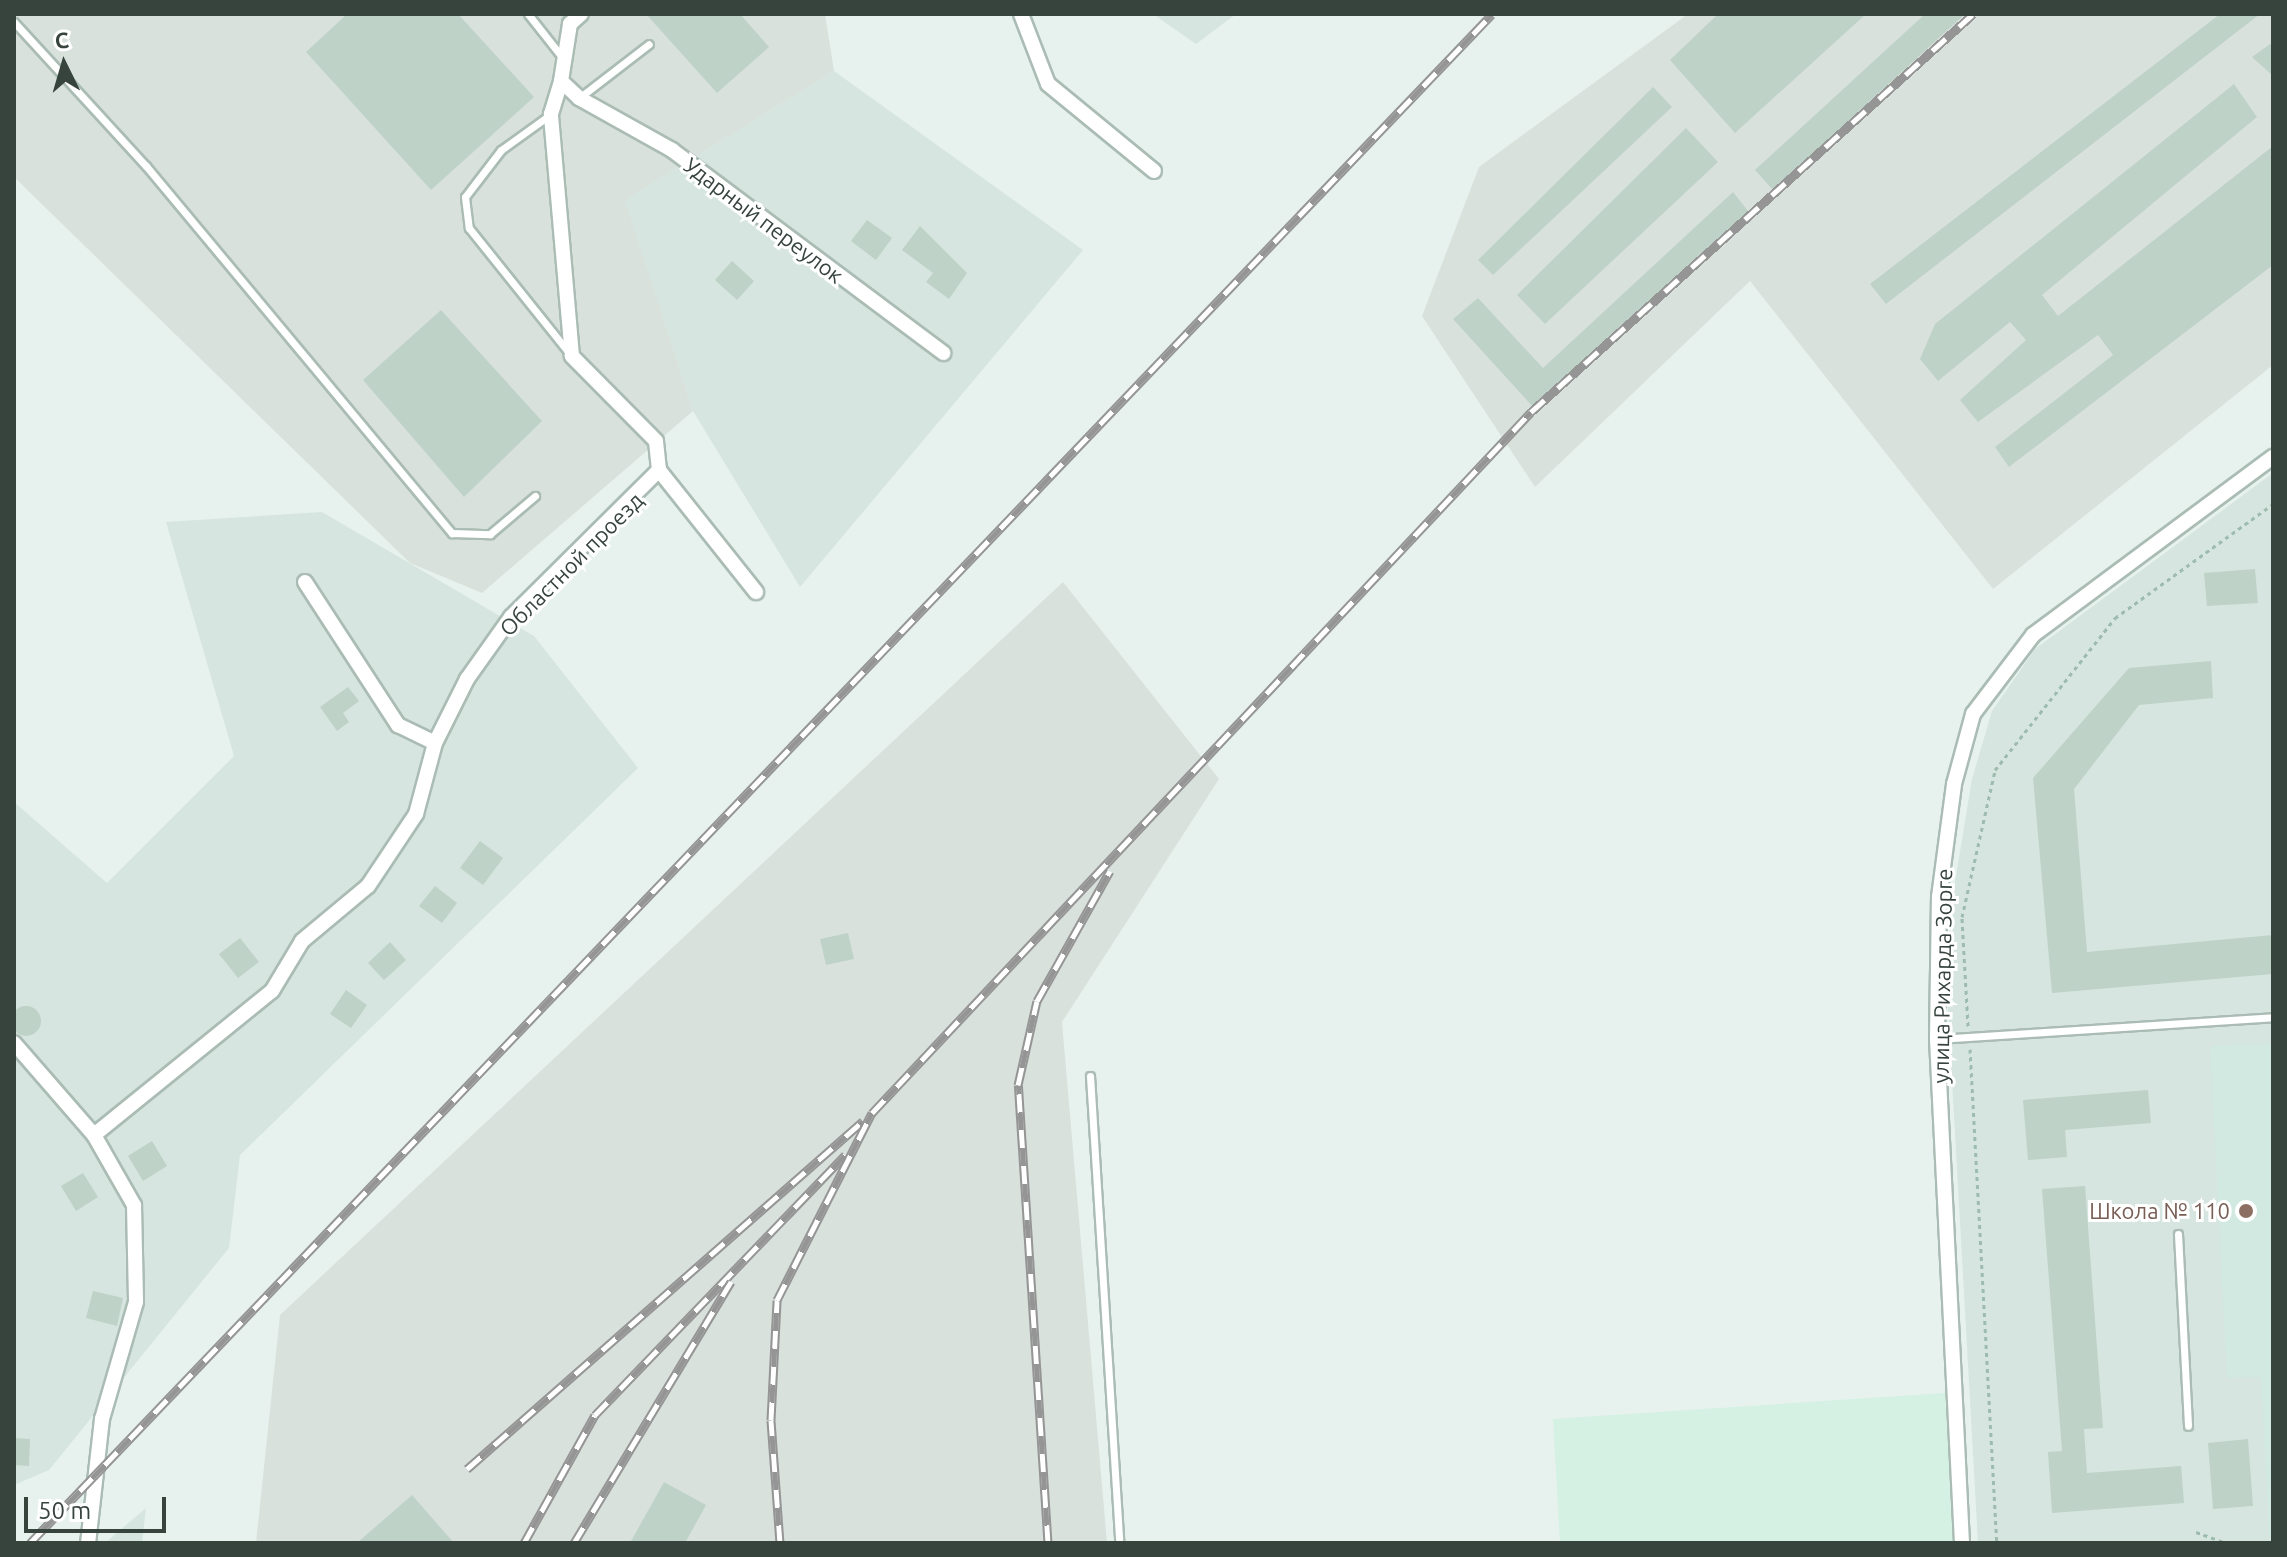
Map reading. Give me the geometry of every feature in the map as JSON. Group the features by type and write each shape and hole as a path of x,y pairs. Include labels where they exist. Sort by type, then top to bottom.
{"street":[{"path":"572,356 551,114 561,81 562,57 570,24 581,14"},
{"path":"1021,14 1048,84 1154,171"},
{"name":"Ударный переулок","path":"561,81 579,98 672,150 943,353"},
{"name":"Областной проезд","path":"94,1135 272,991 302,941 368,886 416,814 435,743 467,679 511,617 659,470 656,441 572,356"},
{"name":"улица Рихарда Зорге","path":"1962,1543 1937,1039 1939,897 1954,784 1973,714 2033,635 2273,457"},
{"path":"659,470 756,592"},
{"path":"305,582 398,725 435,743"},
{"path":"14,1043 94,1135 134,1205 136,1302 102,1419 89,1542"}],"lane":[{"path":"528,14 562,57"},
{"path":"14,22 146,166 452,533 490,534 535,496"},
{"path":"579,98 649,44"},
{"path":"551,114 501,150 465,197 469,228 572,356"},
{"path":"1937,1039 2273,1017"},
{"path":"1090,1076 1119,1543"},
{"path":"2178,1234 2188,1426"}],"path":[{"path":"1997,1543 1962,917 1995,770 2115,618 2273,504"},
{"path":"2196,1532 2226,1543"}],"shaded area":[{"path":"14,14 825,14 834,71 625,200 693,411 482,593 410,563 14,177"},
{"path":"1153,14 1236,14 1196,44"},
{"path":"1688,14 2273,14 2273,365 1993,589 1750,281 1535,487 1422,316 1479,167"},
{"path":"834,71 1083,250 800,587 693,411 624,200"},
{"path":"2273,473 2273,1543 1978,1543 1948,1008 1950,912 1972,779 1992,711 2035,649"},
{"path":"322,512 534,636 638,768 240,1155 229,1248 49,1470 14,1485 14,802 107,883 234,756 166,522"},
{"path":"1063,582 1219,779 1062,1022 1107,1543 256,1543 280,1315"},
{"name":"Школа № 110","path":"2273,1043 2273,1535 2269,1536 2261,1377 2227,1378 2210,1046"},
{"path":"1945,1393 1953,1543 1560,1543 1553,1419"},
{"path":"146,1508 142,1543 105,1543"}],"building":[{"path":"347,14 458,14 534,97 431,190 306,52"},
{"path":"646,14 740,14 769,47 717,93"},
{"path":"1718,14 1866,14 1735,133 1670,60"},
{"path":"1925,14 1965,14 1773,190 1755,170"},
{"path":"2220,14 2260,14 1886,304 1870,284"},
{"path":"2273,42 2273,76 2252,57"},
{"path":"2234,84 2257,117 2042,295 2058,316 2273,146 2273,265 2009,467 1995,447 2113,355 2098,335 1978,422 1960,400 2026,340 2010,322 1938,381 1920,359 1935,324"},
{"path":"1653,87 1672,107 1493,275 1478,260"},
{"path":"1686,128 1718,162 1545,324 1517,295"},
{"path":"1733,192 1748,211 1534,408 1453,319 1478,298 1543,368"},
{"path":"867,220 892,238 876,260 851,241"},
{"path":"920,226 967,273 949,299 926,282 933,273 902,250"},
{"path":"732,261 754,281 737,300 715,280"},
{"path":"441,310 542,421 464,497 363,380"},
{"path":"2255,569 2258,603 2207,606 2204,573"},
{"path":"2211,661 2213,698 2139,705 2074,789 2087,952 2273,935 2273,974 2052,993 2033,778 2129,668"},
{"path":"348,687 359,701 343,713 349,722 337,731 320,707"},
{"path":"480,841 503,858 483,885 460,868"},
{"path":"435,886 457,903 442,923 419,906"},
{"path":"848,933 854,959 826,965 820,939"},
{"path":"240,938 259,962 238,978 219,954"},
{"path":"390,942 406,960 384,980 368,963"},
{"path":"346,990 367,1005 351,1028 330,1014"},
{"path":"26,1006 37,1010 41,1021 37,1032 26,1036 15,1032 11,1021 15,1010"},
{"path":"2148,1090 2151,1123 2065,1130 2067,1157 2028,1160 2023,1100"},
{"path":"152,1141 167,1166 143,1181 128,1156"},
{"path":"83,1173 98,1197 76,1211 61,1186"},
{"path":"2085,1186 2103,1428 2084,1429 2087,1473 2181,1466 2184,1503 2052,1513 2048,1452 2062,1451 2042,1189"},
{"path":"93,1291 123,1298 117,1326 86,1318"},
{"path":"14,1438 30,1439 29,1466 14,1465"},
{"path":"2248,1439 2253,1506 2213,1509 2208,1443"},
{"path":"664,1482 706,1505 685,1543 630,1543"},
{"path":"412,1495 454,1543 357,1543"}],"railway":[{"path":"30,1543 1492,14"},
{"path":"780,1543 771,1420 777,1300 872,1113 1531,412 1973,14"},
{"path":"1048,1543 1018,1085 1037,1001 1110,871"},
{"path":"467,1469 863,1121"},
{"path":"524,1543 595,1415 845,1155"},
{"path":"574,1543 731,1282"}],"place":[{"name":"Школа № 110","path":"2246,1211"}]}
